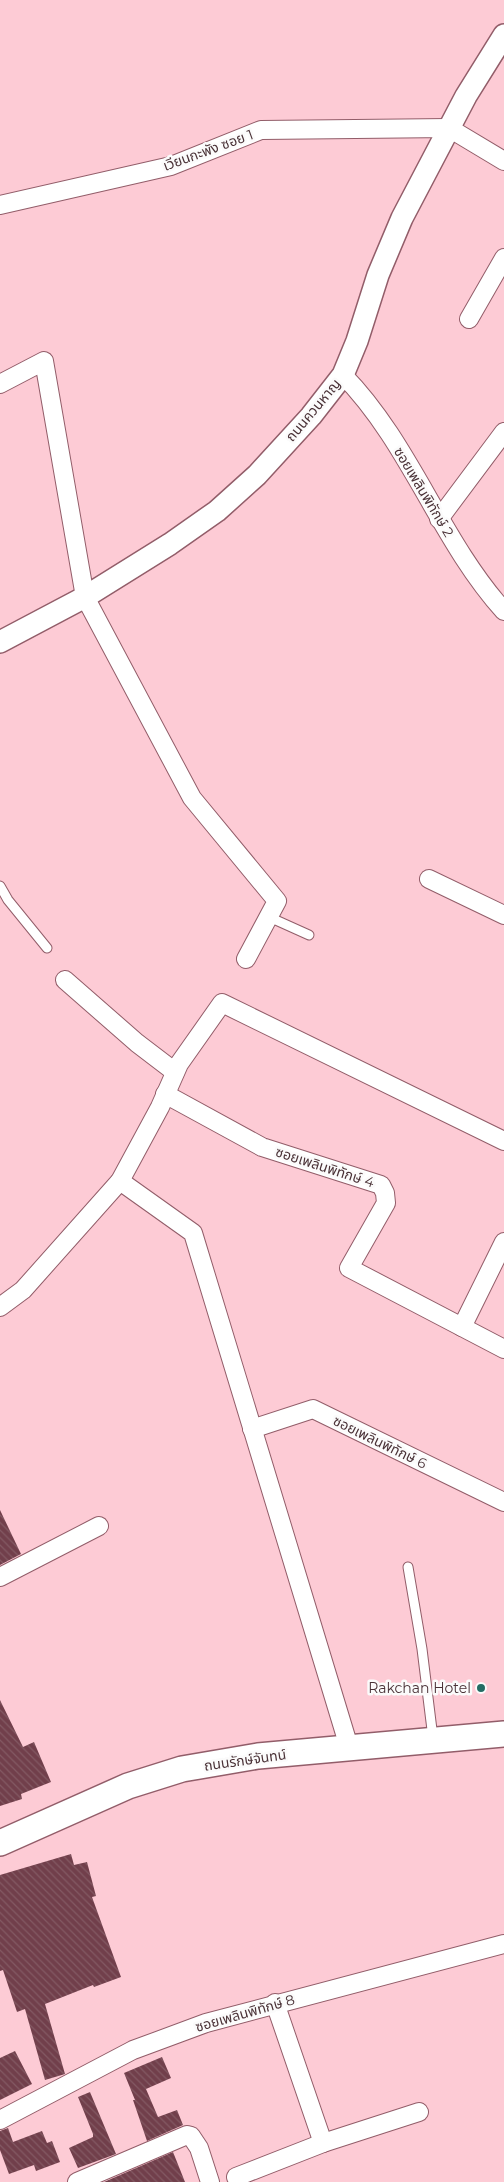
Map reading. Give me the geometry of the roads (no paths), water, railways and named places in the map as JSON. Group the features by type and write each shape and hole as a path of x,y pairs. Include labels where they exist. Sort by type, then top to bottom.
{"main road":[{"path":"446,1739 504,1727"},
{"name":"ถนนรักษ์จันทน์","path":"0,1842 128,1786 182,1769 258,1756 504,1734"},
{"path":"446,1739 504,1748"}],"street":[{"name":"ถนนควนหาญ","path":"0,642 85,597 170,544 218,511 271,460 311,416 343,375 357,341 378,275 402,218 449,128 504,35"},
{"path":"449,128 504,161"},
{"name":"เวียนกะพัง ซอย 1","path":"0,205 171,166 261,130 449,128"},
{"path":"469,319 504,258"},
{"path":"0,384 44,361 85,597 192,798 277,901 246,959"},
{"name":"ซอยเพลินพิทักษ์ 2","path":"343,375 379,418 439,519 466,560 504,611"},
{"path":"439,519 504,432"},
{"path":"429,879 504,915"},
{"path":"65,980 137,1043 175,1072"},
{"path":"0,1307 23,1290 120,1181 166,1094 175,1072 222,1003 504,1141"},
{"name":"ซอยเพลินพิทักษ์ 4","path":"166,1094 262,1147 382,1186 386,1193 386,1203 350,1268 504,1349"},
{"path":"120,1181 193,1233 349,1747"},
{"path":"462,1328 504,1242"},
{"name":"ซอยเพลินพิทักษ์ 6","path":"252,1429 313,1409 504,1502"},
{"path":"0,1577 100,1526"},
{"name":"ซอยเพลินพิทักษ์ 8","path":"0,2120 133,2050 206,2023 275,2003 504,1944"},
{"path":"275,2003 323,2143"},
{"path":"236,2177 323,2143 419,2112"},
{"path":"77,2182 187,2136 191,2136 199,2148 210,2182"}],"lane":[{"path":"0,886 8,900 47,948"},
{"path":"269,917 308,935"},
{"path":"408,1567 422,1649 446,1739"}],"place":[{"name":"Rakchan Hotel","path":"481,1688"}]}
